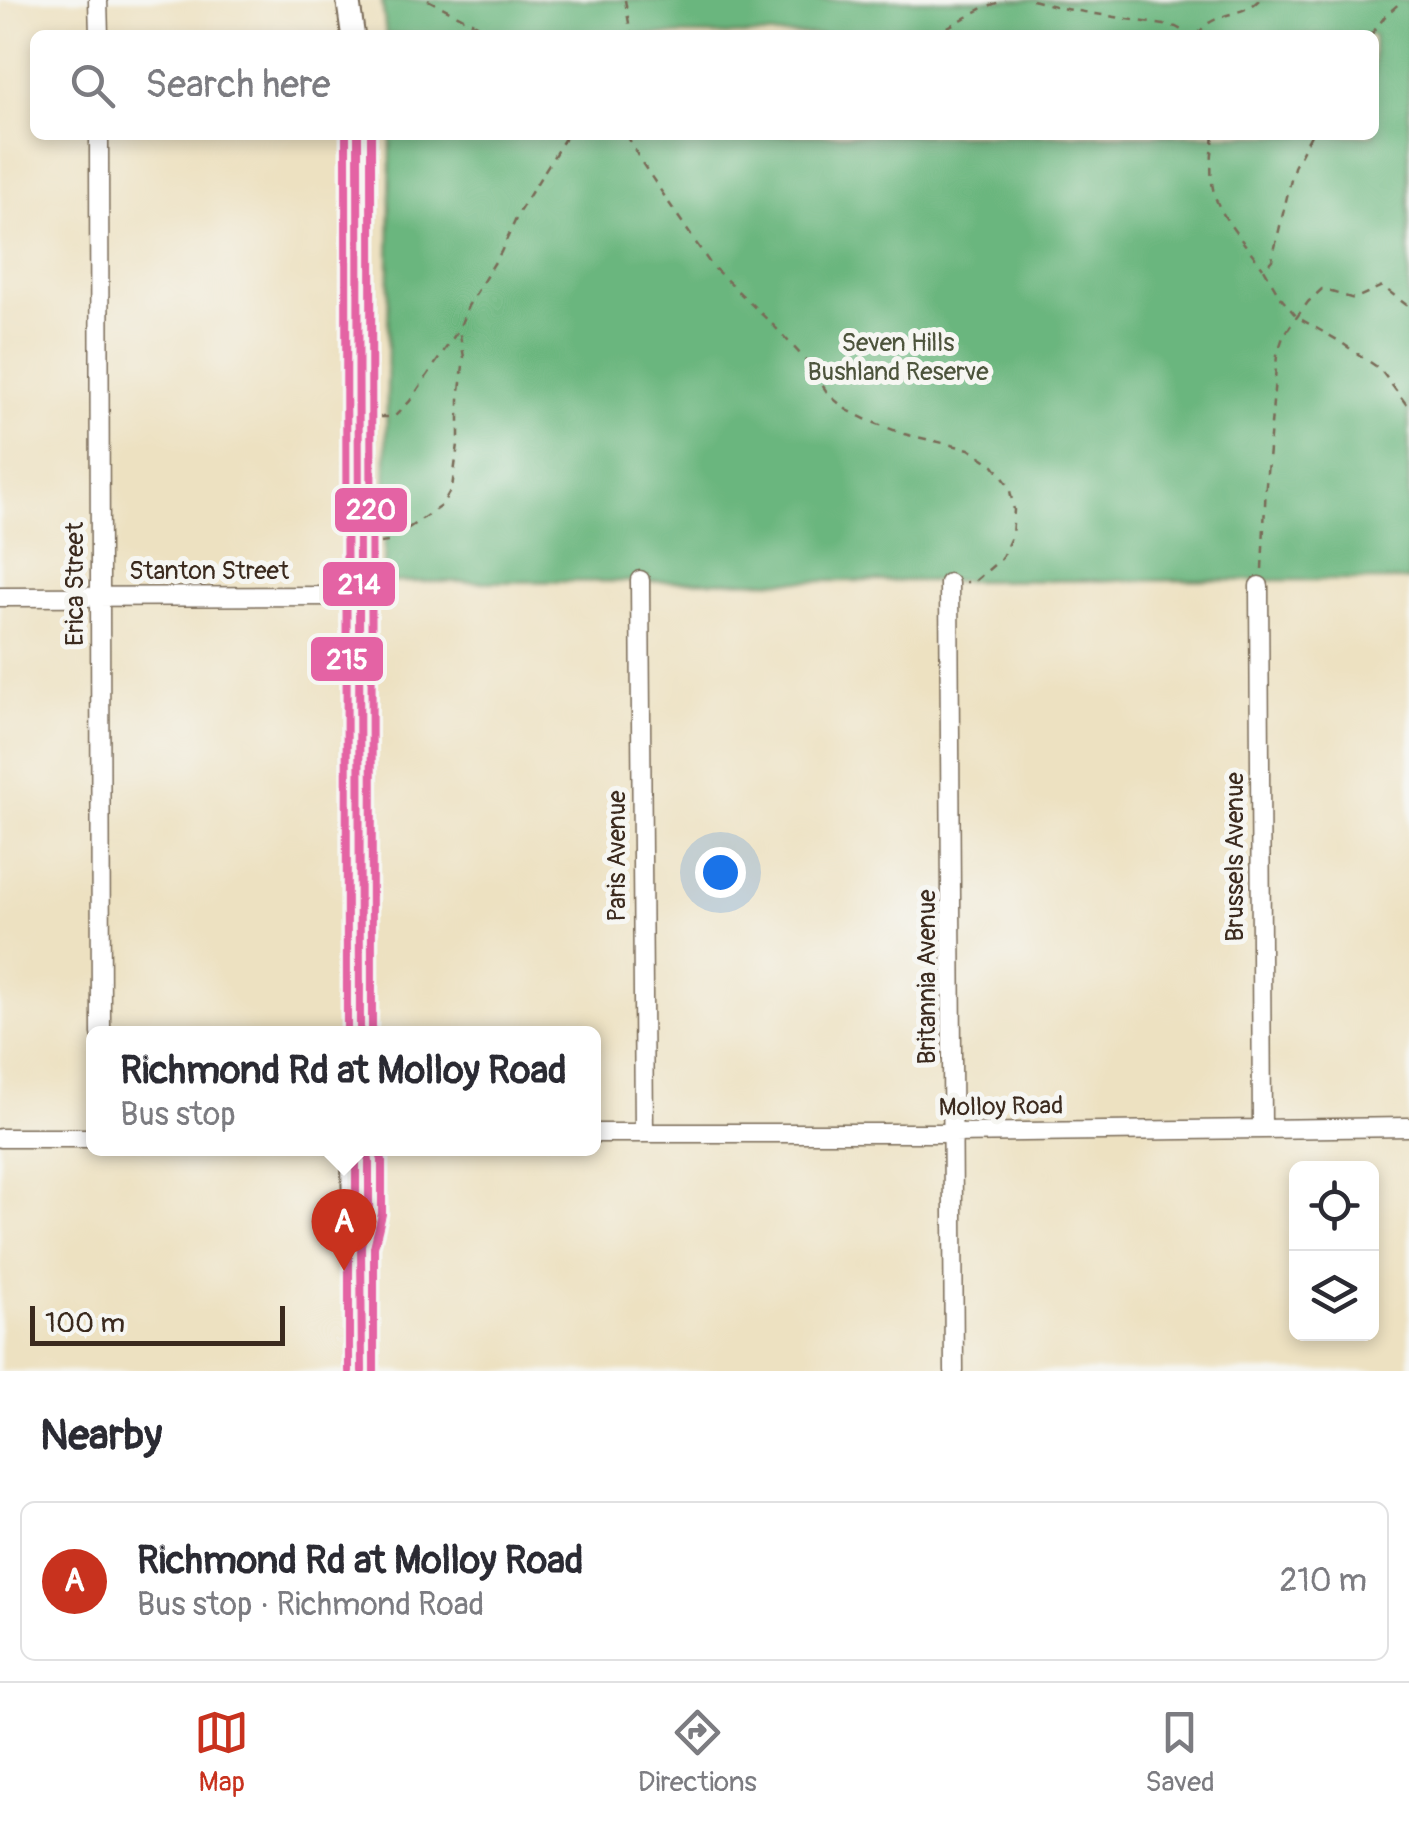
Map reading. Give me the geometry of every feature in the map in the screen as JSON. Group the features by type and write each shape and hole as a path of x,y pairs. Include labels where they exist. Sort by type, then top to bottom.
{"main road":[{"path":"348,0 352,30"},
{"path":"358,140 360,1026"},
{"path":"362,1371 361,1244 369,1214 366,1156"}],"street":[{"path":"98,0 98,30"},
{"name":"Erica Street","path":"99,140 101,1026"},
{"name":"Paris Avenue","path":"640,580 644,1132"},
{"name":"Britannia Avenue","path":"949,583 954,1371"},
{"name":"Brussels Avenue","path":"1259,586 1262,1128"},
{"name":"Stanton Street","path":"0,597 359,596"},
{"name":"Molloy Road","path":"601,1133 1409,1127"},
{"path":"0,1138 86,1138"}],"path":[{"path":"428,0 487,30"},
{"path":"625,0 630,30"},
{"path":"942,30 1005,0"},
{"path":"1032,0 1182,30"},
{"path":"1200,30 1222,16 1239,14 1258,0"},
{"path":"1375,30 1403,0"},
{"path":"380,417 394,417 410,401 459,329 468,306 502,252 519,212 565,140"},
{"path":"630,140 711,265 774,326 829,395 868,420 904,434 969,449 994,465 1009,486 1014,510 1012,535 1002,559 974,582 949,583"},
{"path":"1213,140 1214,194 1280,297 1298,317 1380,370 1409,408"},
{"path":"1264,269 1272,260 1294,167 1308,140"},
{"path":"1259,586 1277,355 1282,337 1322,289 1354,299 1382,286 1409,306"},
{"path":"379,543 388,542 441,506 452,488 464,357 459,329"}],"green space":[{"name":"Seven Hills Bushland Reserve","path":"382,0 1409,0 1409,580 384,582 391,140 1379,140 1379,30 385,30"}],"transit line":[{"name":"215","path":"346,140 347,1026"},
{"name":"214","path":"358,140 360,1026"},
{"name":"220","path":"371,140 372,1026"},
{"name":"220","path":"349,1371 349,1244 356,1212 354,1156"},
{"name":"214","path":"362,1371 361,1245 369,1214 368,1156"},
{"name":"215","path":"374,1371 374,1247 382,1214 381,1156"}],"place":[{"name":"Richmond Rd at Molloy Road","path":"344,1271"}]}
